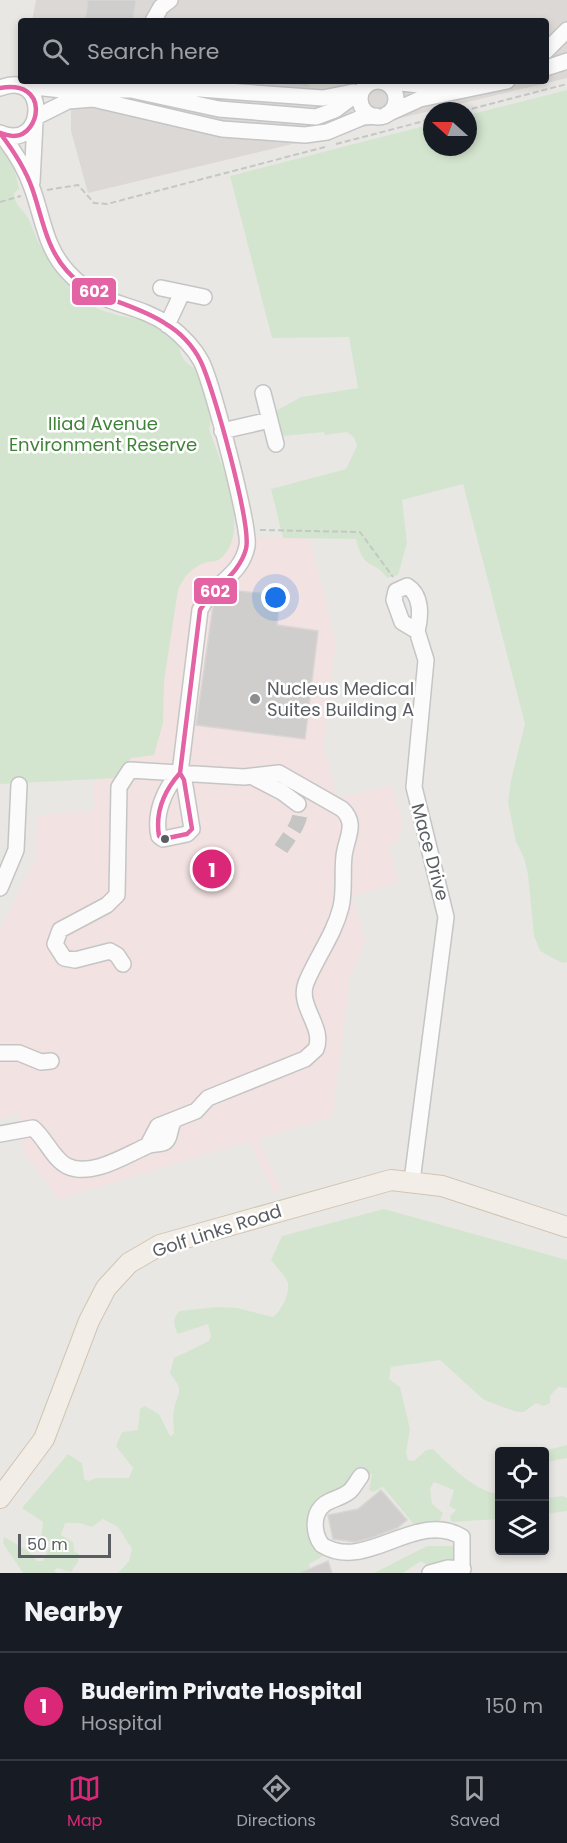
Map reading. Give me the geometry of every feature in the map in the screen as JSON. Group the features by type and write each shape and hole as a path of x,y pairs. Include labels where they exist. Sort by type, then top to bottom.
{"main road":[{"name":"Golf Links Road","path":"0,1498 44,1439 89,1321 106,1288 129,1263 160,1245 309,1201 391,1180 442,1186 567,1227"}],"street":[{"path":"155,18 161,7 170,0"},
{"path":"549,49 567,30"},
{"path":"549,51 567,46"},
{"path":"549,67 566,61"},
{"path":"151,89 166,84"},
{"path":"0,133 11,136 21,134 35,119 53,106 124,91 219,109 316,117 335,110 367,84 390,86 394,93 394,105 382,115 368,114 362,107 367,84"},
{"path":"0,88 16,85 62,90 124,91 186,88 322,98 342,96 367,84 433,86 445,84"},
{"path":"124,91 222,129 299,135 327,132 360,117 382,115 420,99 492,84"},
{"path":"16,85 25,88 34,98 33,192"},
{"path":"0,133 16,154 33,192 48,242 68,272 104,300 167,325 186,341 201,362 222,431 248,534 246,552 237,570 212,590 200,610 180,773"},
{"path":"161,288 204,297"},
{"path":"167,325 182,293"},
{"path":"263,393 276,444"},
{"path":"222,431 270,420"},
{"name":"Mace Drive","path":"412,1181 446,917 414,787 426,660 417,631 420,612 415,594 407,586 400,587 394,596 399,618 406,626 417,631"},
{"path":"0,1134 20,1129 35,1130 62,1163 73,1168 97,1166 148,1145 166,1141 174,1121 196,1111 212,1096 305,1059 318,1045 317,1033 305,1004 305,988 339,912 343,892 344,858 351,822 342,809 285,774 274,773 253,777 134,769 126,773 118,791 117,895 107,905 64,927 55,938 56,949 64,958 75,960 110,951 117,955 123,964"},
{"path":"253,777 290,797 298,804"},
{"path":"0,888 16,850 19,785"},
{"path":"0,1053 19,1053 40,1062 51,1061"},
{"path":"361,1476 349,1492 327,1501 317,1514 315,1524 319,1541 333,1557 347,1563 372,1559 416,1539 433,1534 452,1533 462,1537 463,1571 448,1568 432,1572"}],"path":[{"path":"477,107 567,84"},
{"path":"0,202 33,192 78,185 94,202 107,204 423,121"},
{"path":"248,534 360,532 400,587"}],"shaded area":[{"path":"36,0 567,0 567,78 549,82 549,18 33,18"},
{"path":"71,84 542,84 467,102 423,102 423,113 88,193 71,131"},
{"path":"122,535 309,538 336,642 323,745 337,798 393,785 402,823 402,832 398,841 389,846 398,882 352,897 365,941 350,978 332,1117 258,1139 281,1191 274,1193 250,1141 59,1199 23,1151 18,1113 0,1119 0,930 36,856 37,815 93,811 93,778"}],"green space":[{"path":"567,90 567,962 562,963 540,951 534,936 528,875 524,858 516,842 508,802 525,724 463,484 402,500 407,543 398,575 387,578 366,561 362,557 356,539 283,538 271,489 346,469 357,446 354,437 347,432 283,436 276,411 301,397 358,388 349,337 272,338 230,176 423,126 423,156 477,156 477,113"},
{"name":"Iliad Avenue Environment Reserve","path":"0,147 11,161 15,172 19,189 14,193 16,202 29,220 50,262 69,286 92,305 104,311 151,323 169,333 179,342 183,358 196,368 208,398 211,414 209,429 231,496 234,532 229,547 220,559 193,569 178,590 164,681 163,723 154,755 131,758 117,778 0,784"},
{"path":"384,1209 567,1260 567,1388 558,1387 550,1396 550,1403 543,1406 536,1403 524,1412 517,1412 484,1400 440,1360 391,1367 389,1379 400,1387 410,1429 406,1453 408,1460 414,1461 426,1450 433,1449 472,1483 495,1493 495,1519 451,1522 450,1516 456,1510 449,1506 454,1490 434,1482 430,1489 432,1504 443,1513 437,1528 416,1527 383,1487 373,1492 369,1490 372,1474 362,1472 343,1492 313,1505 323,1556 309,1564 311,1573 118,1573 129,1561 132,1549 118,1527 103,1519 92,1527 79,1523 65,1523 61,1535 73,1542 74,1551 79,1554 78,1562 71,1572 57,1568 54,1571 57,1573 23,1573 3,1543 4,1537 27,1550 37,1561 43,1561 52,1542 41,1538 43,1522 22,1508 68,1454 82,1463 84,1479 88,1481 97,1478 129,1478 133,1468 116,1446 122,1432 138,1430 140,1409 145,1406 159,1414 170,1436 174,1434 173,1412 179,1387 170,1373 174,1358 209,1341 211,1336 208,1324 178,1334 174,1322 180,1311 217,1307 237,1308 273,1317 276,1314 288,1290 285,1278 271,1260 282,1236"},
{"path":"567,1445 567,1458 549,1461 549,1450"},
{"path":"563,1496 567,1498 567,1511 549,1513 549,1498"},
{"path":"427,1546 453,1546 458,1551 454,1561 430,1567 421,1561 403,1573 374,1573"}],"building":[{"path":"88,0 136,0 133,18 85,18"},
{"path":"271,84 310,84 309,87"},
{"path":"228,590 280,595 277,625 318,631 305,739 196,725 213,606"},
{"path":"381,1490 407,1520 397,1528 371,1538 355,1542 333,1539 328,1515 358,1509"},
{"path":"328,1561 332,1573 300,1573"}],"tunnel":[{"path":"281,849 298,821 300,815 298,804"}],"transit line":[{"name":"602","path":"0,88 16,87 27,92 34,99 36,108 35,118 23,133 14,136 0,133"},
{"name":"602","path":"0,133 26,173 49,242 60,262 67,271 89,289 154,317 171,327 186,340 200,360 206,374 222,425 238,486 246,549 232,574 200,610 180,773"},
{"name":"602","path":"180,773 184,780 192,829 187,834 163,839 159,836 158,827 162,802 169,787 180,773"}],"place":[{"name":"Nucleus Medical Suites Building A","path":"255,699"},
{"name":"Buderim Private Hospital","path":"212,869"}]}
